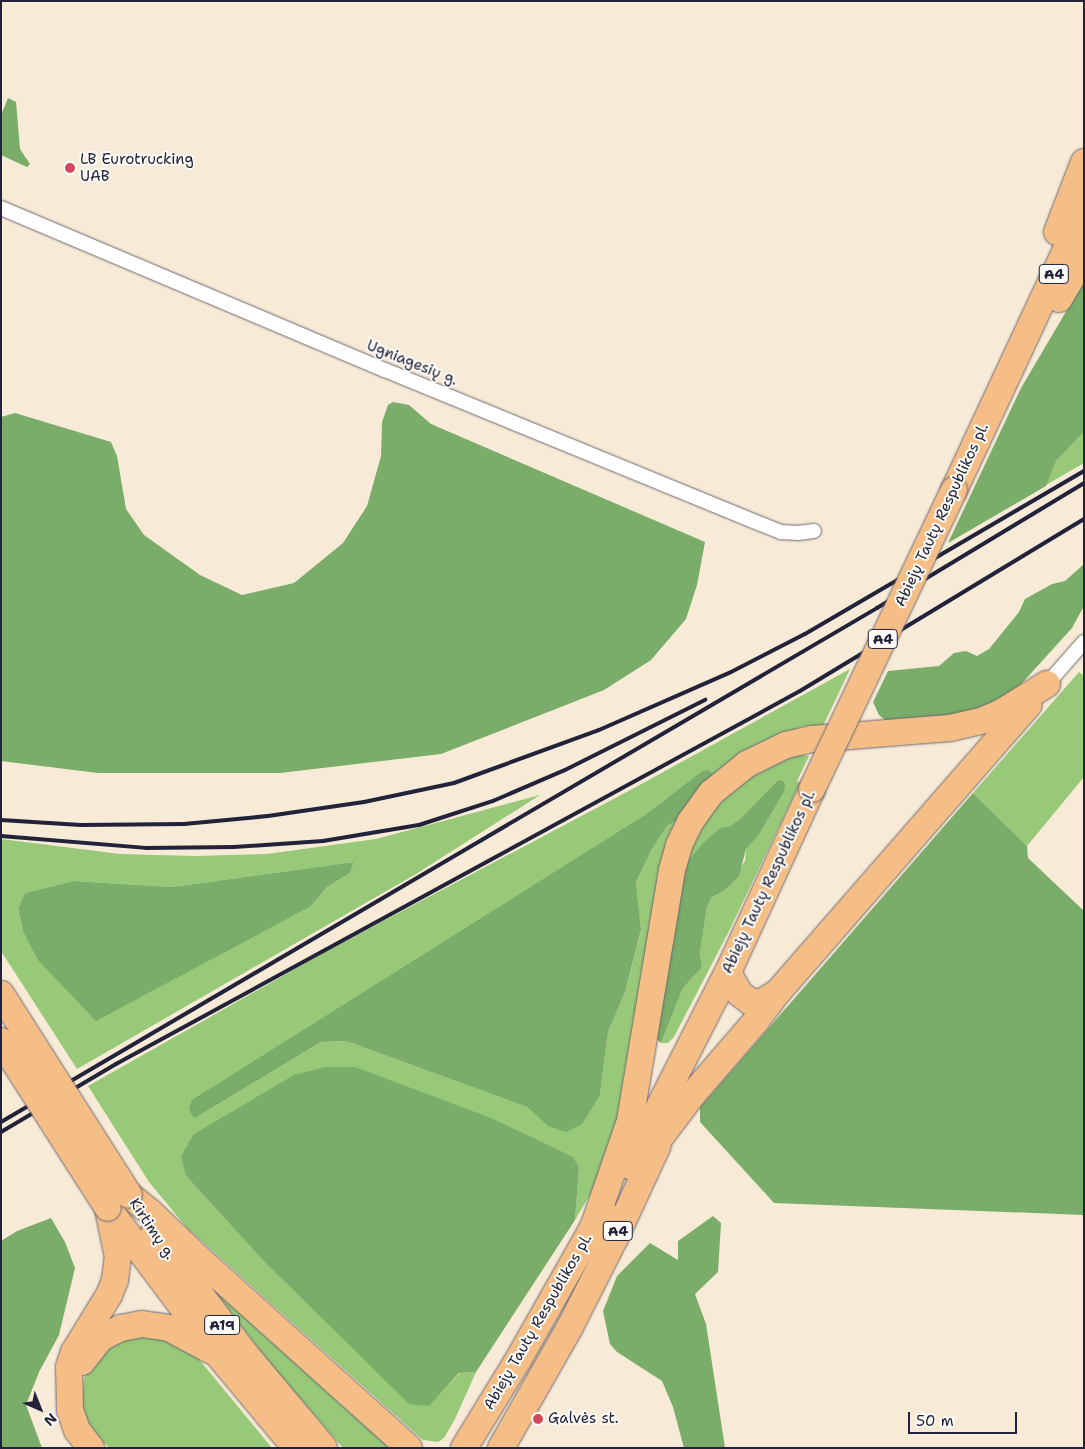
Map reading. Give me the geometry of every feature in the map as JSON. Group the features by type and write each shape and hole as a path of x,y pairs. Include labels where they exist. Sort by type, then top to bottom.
{"highway":[{"path":"1024,338 1056,236 1084,162"},
{"name":"Abiejų Tautų Respublikos pl.","path":"464,1448 518,1360 628,1167 728,972 1084,211"},
{"path":"1008,374 1055,306 1084,257"},
{"path":"594,1225 630,1121 672,870 679,845 700,807 728,777 766,753 786,744 812,739 950,728 982,721 1002,712 1047,684"},
{"path":"663,1134 692,1094 756,1021 778,992 1047,684"},
{"path":"950,728 972,739 976,748 974,766"},
{"path":"728,972 739,993 751,1002 762,1002 778,992"},
{"name":"Kirtimų g.","path":"1,994 119,1202 324,1448"},
{"name":"Kirtimų g.","path":"1,1040 119,1202 219,1356 296,1448"},
{"name":"Abiejų Tautų Respublikos pl.","path":"501,1448 570,1327 615,1238 663,1134 682,1063"},
{"path":"91,1448 73,1421 70,1410 69,1367 74,1352 109,1295 115,1280 118,1257 119,1202 151,1213 196,1258 408,1448"},
{"path":"69,1384 82,1360 101,1338 131,1325 152,1324 169,1328 219,1356"}],"street":[{"name":"Ugniagesių g.","path":"1,208 385,370 781,532 798,533 814,531"},
{"path":"1047,684 1084,642"}],"green space":[{"path":"8,98 16,102 20,149 30,164 27,167 1,155 1,115"},
{"path":"1084,281 1084,432 1056,461 1046,486 948,543 1021,388"},
{"path":"393,402 409,405 431,424 705,542 697,585 686,619 651,660 604,690 441,754 280,773 98,773 1,761 1,417 15,413 111,442 117,456 126,509 144,535 200,575 242,595 294,583 343,543 367,506 381,456 382,422 388,405"},
{"path":"1084,432 1084,463 1046,485 1056,461"},
{"path":"1084,564 1084,606 1072,628 1014,692 960,719 890,724 879,715 873,702 888,671 939,666 954,653 966,651 977,656 989,649 1019,612 1025,599 1052,584 1065,581"},
{"path":"850,669 823,726 804,726 782,735 710,780 702,771 645,815 195,1118 321,1042 346,1041 527,1107 548,1126 600,1095 608,1032 625,992 641,931 636,882 652,849 667,826 679,819 620,1121 599,1180 575,1220 579,1168 186,1176 258,1255 429,1405 460,1373 476,1372 455,1419 444,1438 438,1442 423,1440 187,1228 149,1182 88,1086 325,952 636,787"},
{"path":"1079,672 1084,676 1084,777 1027,846 973,793"},
{"path":"798,754 809,756 797,781 800,783 729,931 674,1037 668,1043 661,1043 683,988 702,967 700,953 707,907 712,897 725,890 745,861 746,849 759,835 784,792 778,780 740,819 730,826 720,828 685,865 681,864 708,816 733,790 760,769"},
{"path":"708,770 712,773 710,780 679,819 667,826 652,849 636,882 641,930 625,992 608,1032 600,1095 582,1124 566,1132 548,1126 527,1107 346,1041 321,1042 195,1118 191,1114 189,1107 192,1100 645,815 702,771"},
{"path":"778,780 783,781 785,784 784,792 759,835 746,849 739,876 725,890 712,897 707,907 700,953 702,967 683,988 661,1043 655,1038 685,865 703,843 720,828 730,826 740,819"},
{"path":"973,793 1027,846 1028,858 1084,911 1084,1215 774,1203 700,1122 700,1107"},
{"path":"540,795 416,874 77,1069 1,951 1,839 120,854 195,856 267,854 376,839","holes":["354,862 350,873 327,887 311,906 23,931 18,910 25,893 73,881 172,887"]},
{"path":"354,862 350,873 327,887 311,906 96,1021 38,960 23,931 18,909 25,893 73,881 172,887"},
{"path":"326,1067 355,1067 491,1118 573,1157 579,1168 575,1220 476,1372 459,1373 429,1406 409,1404 258,1255 186,1176 181,1156 194,1134 294,1075"},
{"path":"713,1216 721,1223 718,1272 695,1294 706,1324 725,1448 684,1448 673,1407 662,1381 617,1352 610,1344 603,1311 617,1276 650,1243 678,1260 678,1241"},
{"path":"51,1218 65,1242 75,1268 59,1335 39,1372 26,1405 42,1448 1,1448 1,1241 17,1231"},
{"path":"201,1273 397,1448 343,1448 271,1365"},
{"path":"155,1333 198,1358 272,1448 110,1448 104,1443 90,1427 82,1405 84,1379 88,1370 112,1342"}],"railway":[{"path":"1,820 81,825 184,824 268,816 364,802 454,783 599,730 731,672 805,634 1084,471"},
{"path":"1,1122 877,608 1084,483"},
{"path":"1,1132 116,1064 800,691 1084,519"},
{"path":"1,836 146,848 234,847 323,841 419,825 493,801 565,770 705,700"}],"place":[{"name":"LB Eurotrucking UAB","path":"70,168"},
{"name":"Galvės st.","path":"538,1419"}]}
